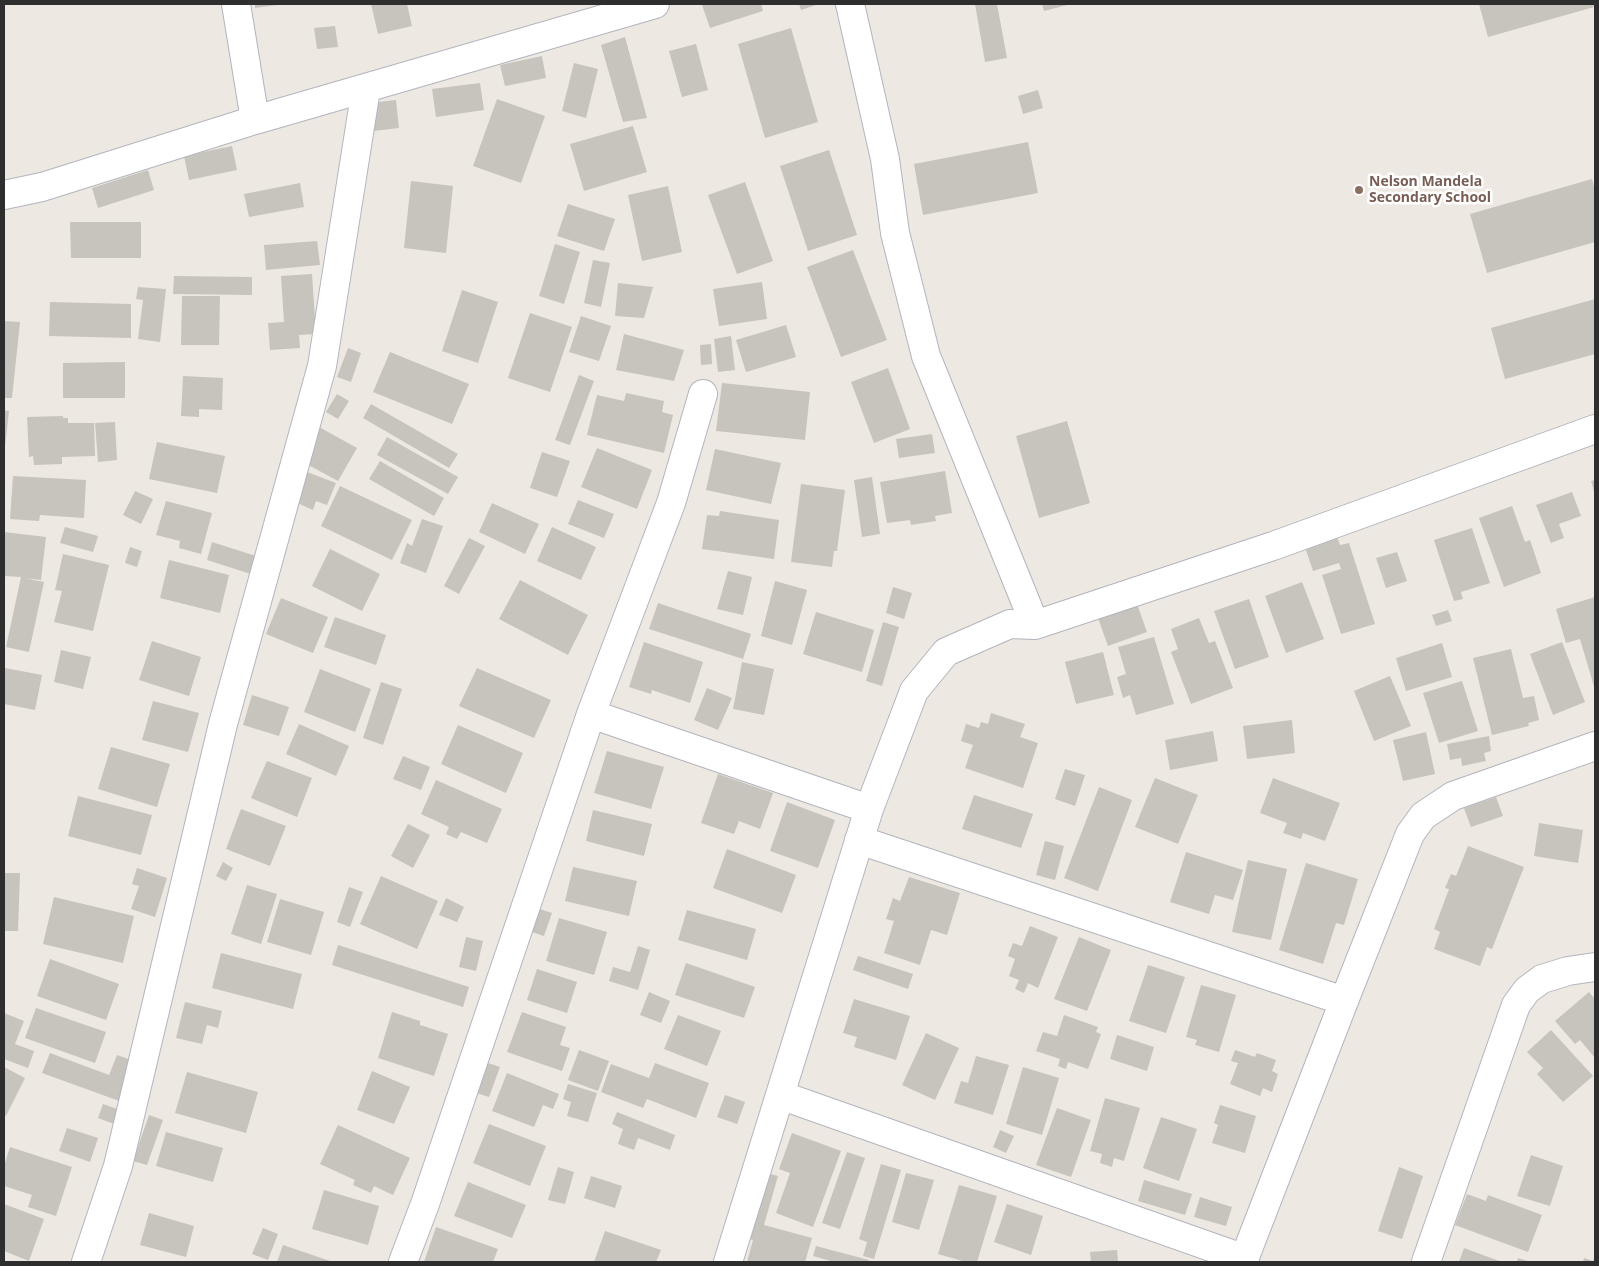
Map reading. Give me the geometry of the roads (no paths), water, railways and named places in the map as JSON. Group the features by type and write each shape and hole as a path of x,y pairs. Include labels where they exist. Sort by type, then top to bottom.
{"street":[{"path":"236,4 255,120"},
{"path":"4,195 42,187 255,120 655,4"},
{"path":"850,4 885,159 895,233 926,356 1035,625"},
{"path":"86,1262 118,1166 223,724 322,366 366,89"},
{"path":"403,1262 431,1186 591,714 671,502 703,394"},
{"path":"728,1262 869,809 914,691 946,652 1010,624 1035,625 1273,546 1595,429"},
{"path":"591,714 869,809"},
{"path":"780,1095 1244,1260 1410,834 1423,816 1453,796 1595,746"},
{"path":"859,840 1344,1001"},
{"path":"1426,1262 1516,1005 1527,990 1542,979 1568,971 1595,968"}],"place":[{"name":"Nelson Mandela Secondary School","path":"1359,190"}]}
